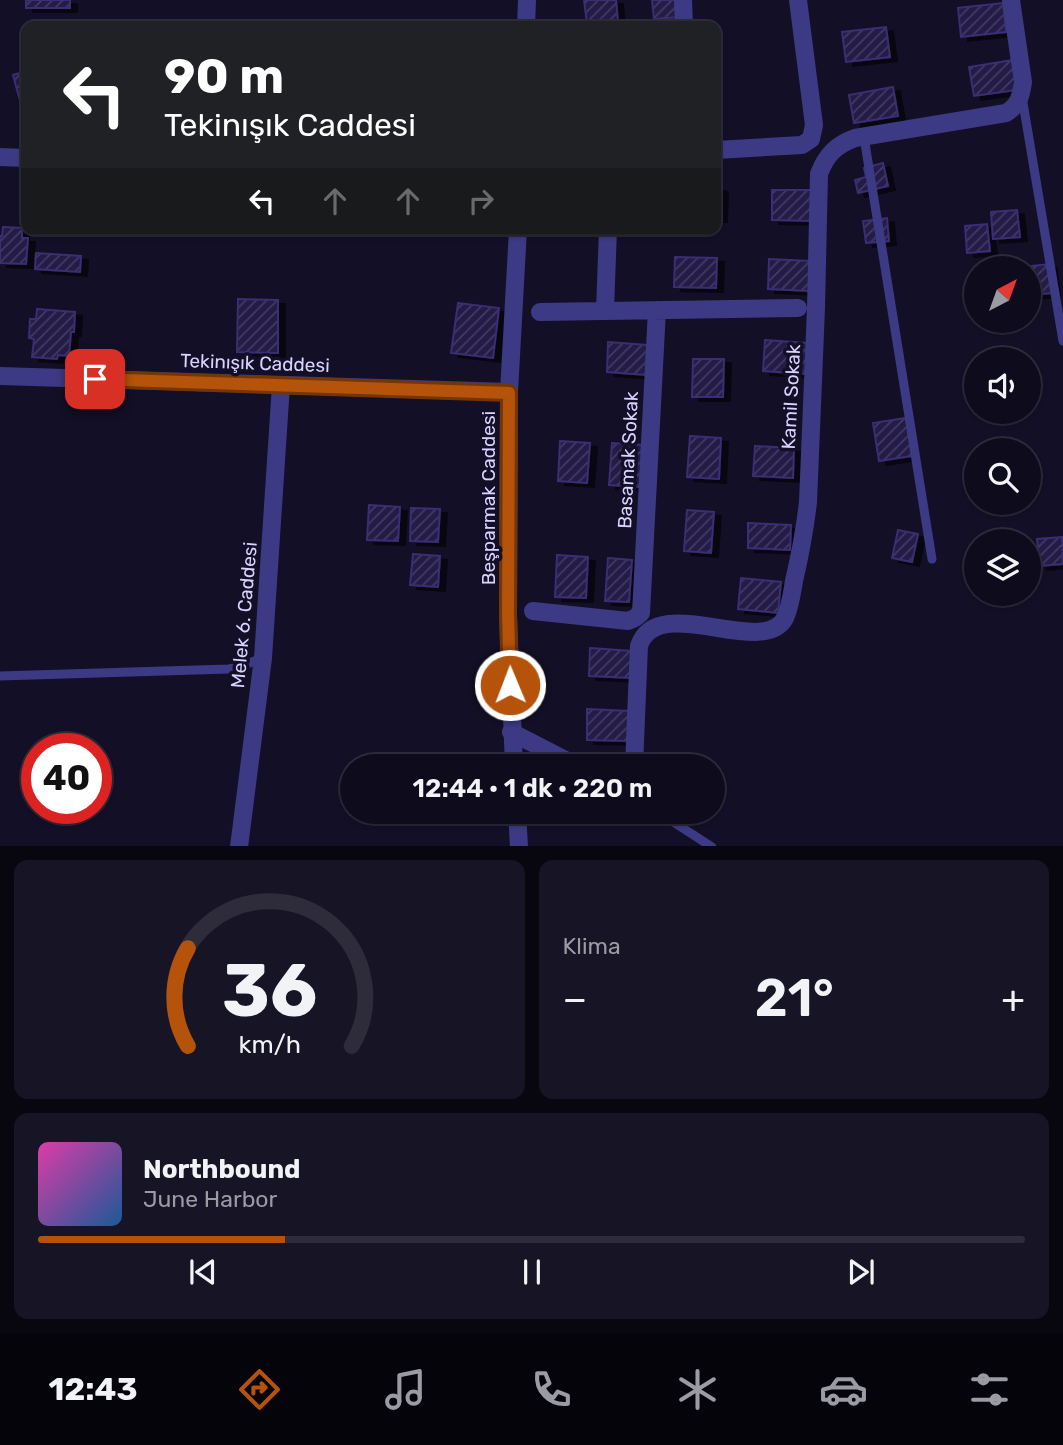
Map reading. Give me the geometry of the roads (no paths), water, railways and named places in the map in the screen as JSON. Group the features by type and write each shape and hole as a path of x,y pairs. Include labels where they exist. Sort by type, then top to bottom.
{"street":[{"path":"526,21 527,0"},
{"path":"683,0 684,21"},
{"path":"721,150 802,145 811,139 814,125 798,0"},
{"path":"864,137 1006,113 1018,102 1023,82 1011,0"},
{"name":"Kamil Sokak","path":"634,754 639,646 641,639 653,627 688,624 756,632 777,626 785,620 808,502 819,174 824,161 841,143 864,137"},
{"path":"0,157 21,158"},
{"name":"Beşparmak Caddesi","path":"513,754 508,614 509,393 517,235"},
{"path":"605,311 608,235"},
{"path":"540,312 798,308"},
{"name":"Basamak Sokak","path":"533,611 628,621 641,612 657,310"},
{"name":"Tekinışık Caddesi","path":"0,376 509,393"},
{"name":"Melek 6. Caddesi","path":"239,846 263,658 281,385"},
{"path":"511,732 554,754"},
{"path":"518,824 519,846"}],"lane":[{"path":"1021,95 1063,341"},
{"path":"864,137 932,559"},
{"path":"0,676 229,669 263,658"},
{"path":"677,824 712,846"}]}
